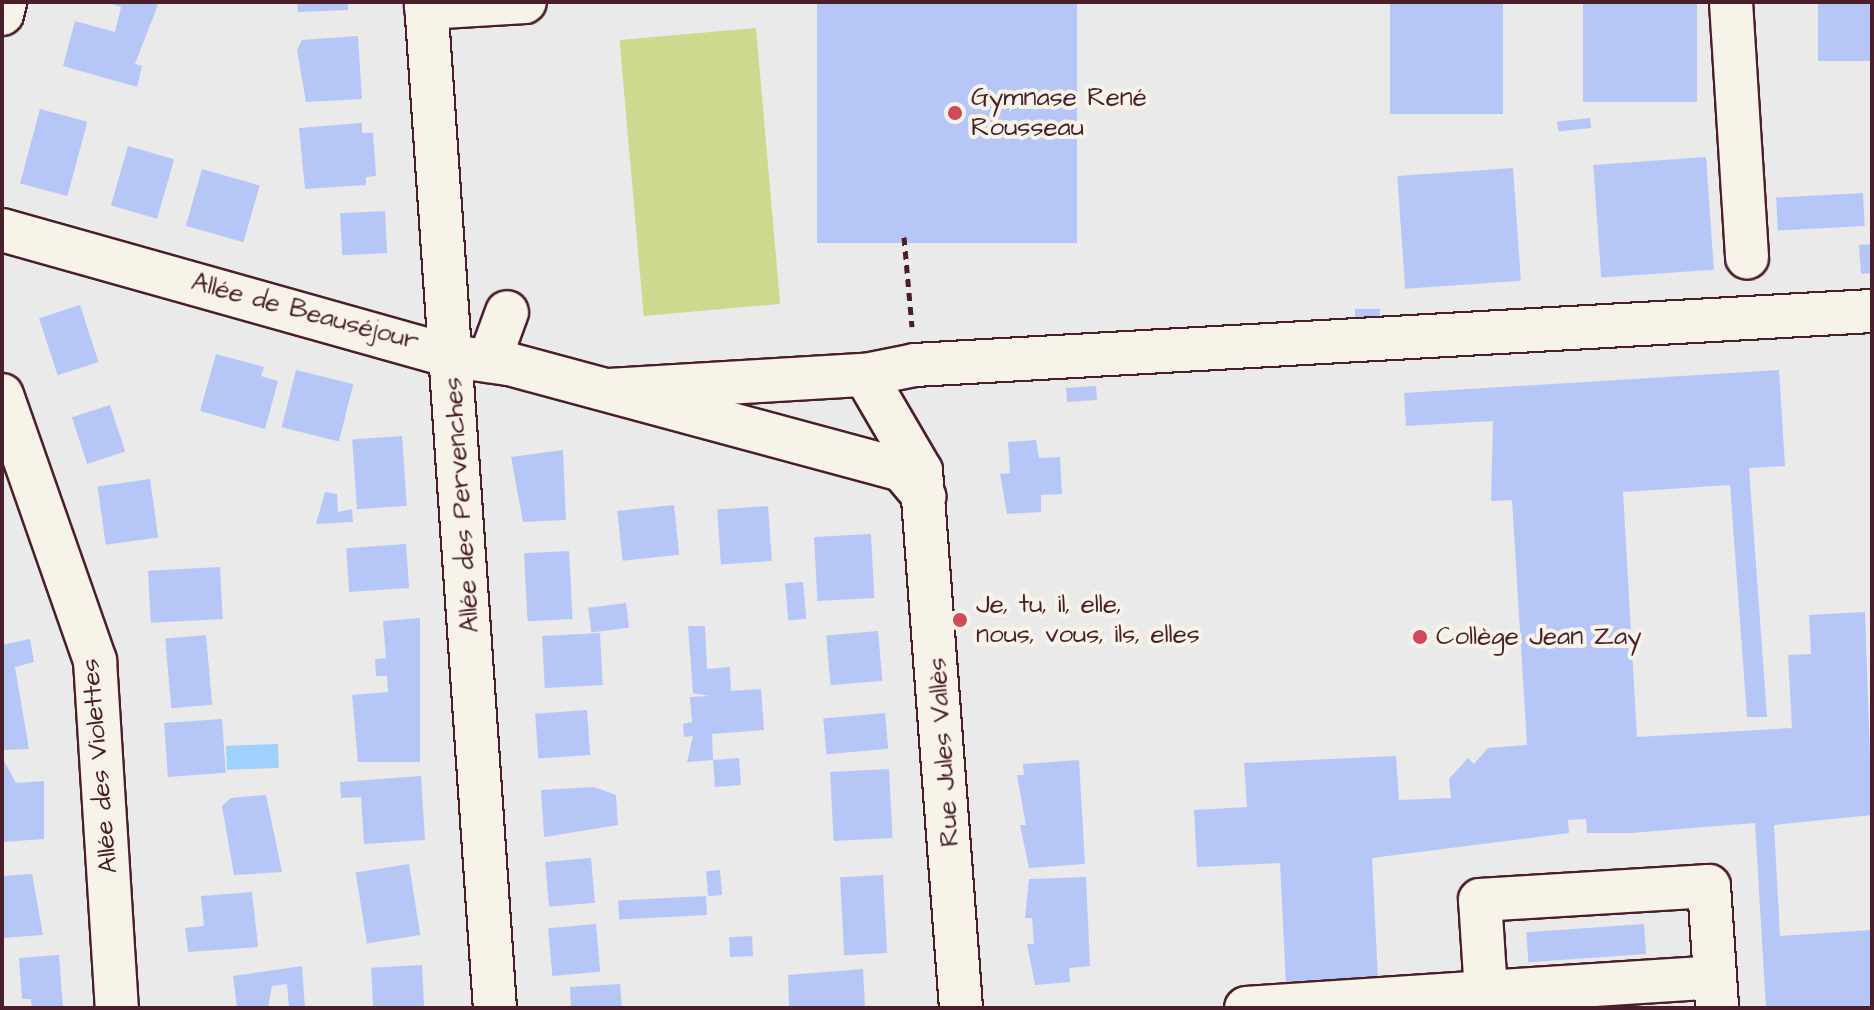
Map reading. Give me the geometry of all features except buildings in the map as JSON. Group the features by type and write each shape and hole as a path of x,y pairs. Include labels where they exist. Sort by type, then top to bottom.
{"street":[{"path":"2,14 5,2"},
{"path":"426,5 525,2"},
{"path":"1731,2 1747,257"},
{"name":"Allée des Pervenches","path":"426,5 470,358 495,1008"},
{"name":"Allée de Beauséjour","path":"2,230 470,358 609,390"},
{"path":"609,390 865,375 915,365 1872,311"},
{"path":"470,358 507,312"},
{"name":"Rue Jules Vallès","path":"865,375 921,471 925,497 961,1008"},
{"path":"609,390 902,470 925,497"},
{"name":"Allée des Violettes","path":"2,395 95,661 117,1008"},
{"path":"1246,1008 1486,992 1716,992 1709,886 1480,900 1486,992"}],"green space":[{"path":"756,28 780,304 644,316 620,40"}],"water":[{"path":"278,744 279,768 227,770 226,746"}],"place":[{"name":"Gymnase René Rousseau","path":"955,113"},
{"name":"Je, tu, il, elle, nous, vous, ils, elles","path":"960,620"},
{"name":"Collège Jean Zay","path":"1420,637"}]}
